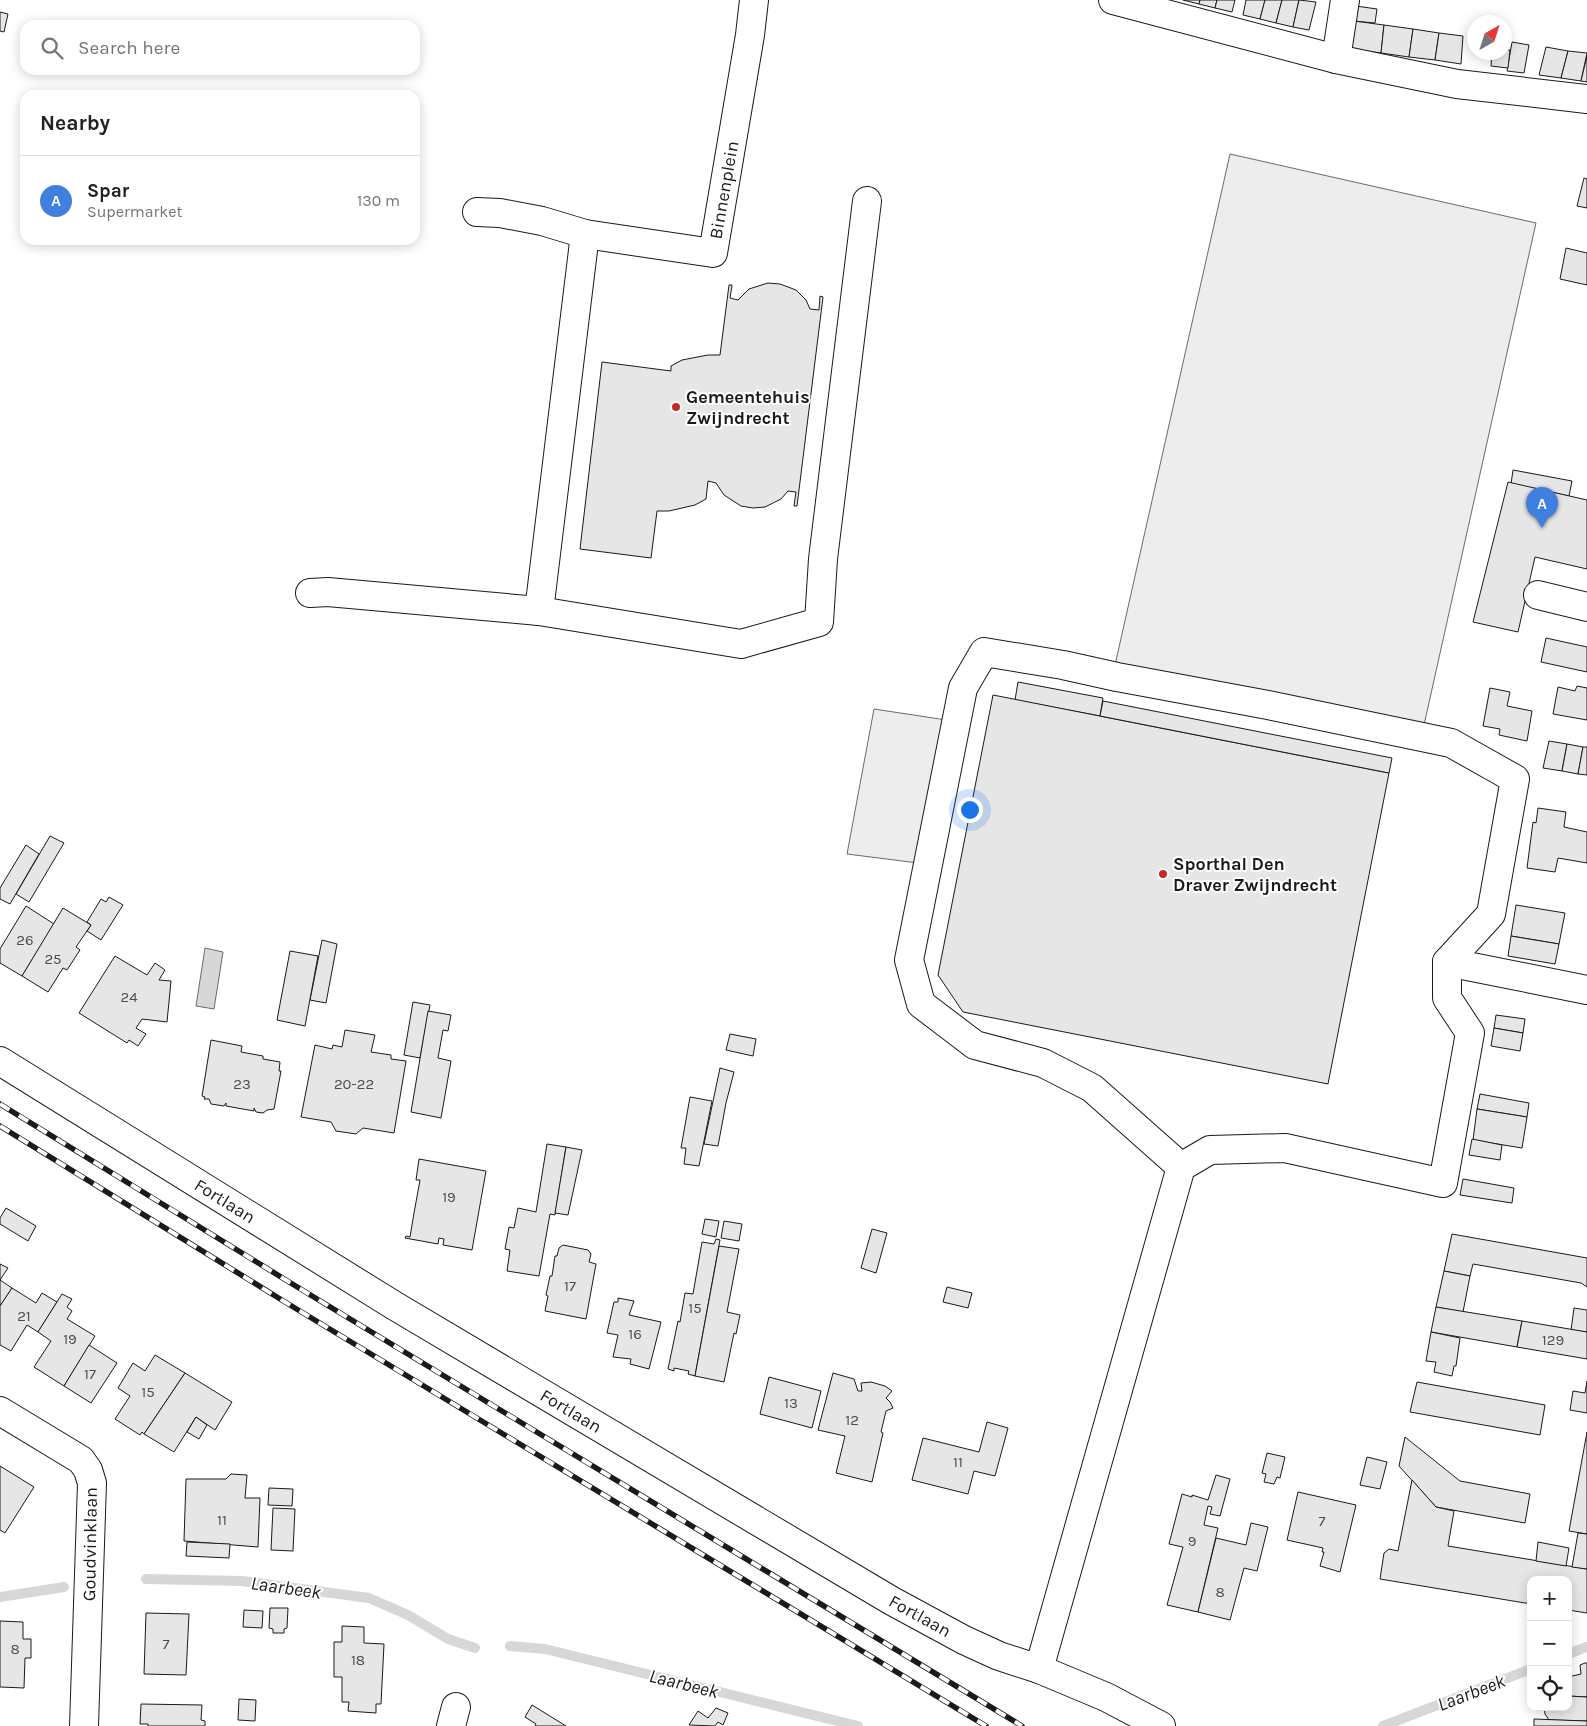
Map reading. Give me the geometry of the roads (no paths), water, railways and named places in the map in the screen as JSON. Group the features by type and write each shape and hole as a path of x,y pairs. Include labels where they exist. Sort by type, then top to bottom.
{"street":[{"name":"Binnenplein","path":"585,234 713,253 750,35 754,0"},
{"path":"1113,0 1336,59 1457,84 1587,99"},
{"path":"1336,59 1345,0"},
{"path":"310,592 540,611 741,644 819,622 823,559 867,201"},
{"path":"477,212 542,221 585,234 540,611"},
{"path":"1538,595 1587,607"},
{"path":"1039,1670 1181,1167 1210,1150 1285,1148 1443,1183 1470,1032 1446,998 1447,962 1490,914 1515,779 1451,743 1064,665 984,652 962,688 910,960 921,1004 975,1045 1043,1063 1092,1088 1181,1167"},
{"path":"1447,962 1587,990"},
{"name":"Fortlaan","path":"0,1061 395,1306 884,1596 964,1640 998,1656 1106,1697 1161,1726"},
{"name":"Goudvinklaan","path":"0,1411 81,1460 88,1470 92,1482 84,1726"}],"waterway":[{"name":"Laarbeek","path":"146,1579 242,1581 369,1598 408,1615 448,1639 475,1648"},
{"name":"Laarbeek","path":"0,1597 64,1587"},
{"name":"Laarbeek","path":"510,1646 545,1649 858,1726"},
{"name":"Laarbeek","path":"1572,1653 1587,1647"},
{"name":"Laarbeek","path":"1383,1726 1527,1671"}],"railway":[{"path":"0,1104 294,1285 1022,1726"},
{"path":"0,1126 285,1302 986,1726"}],"place":[{"name":"Gemeentehuis Zwijndrecht","path":"676,407"},
{"name":"Spar","path":"1542,528"},
{"name":"Sporthal Den Draver Zwijndrecht","path":"1163,874"}]}
